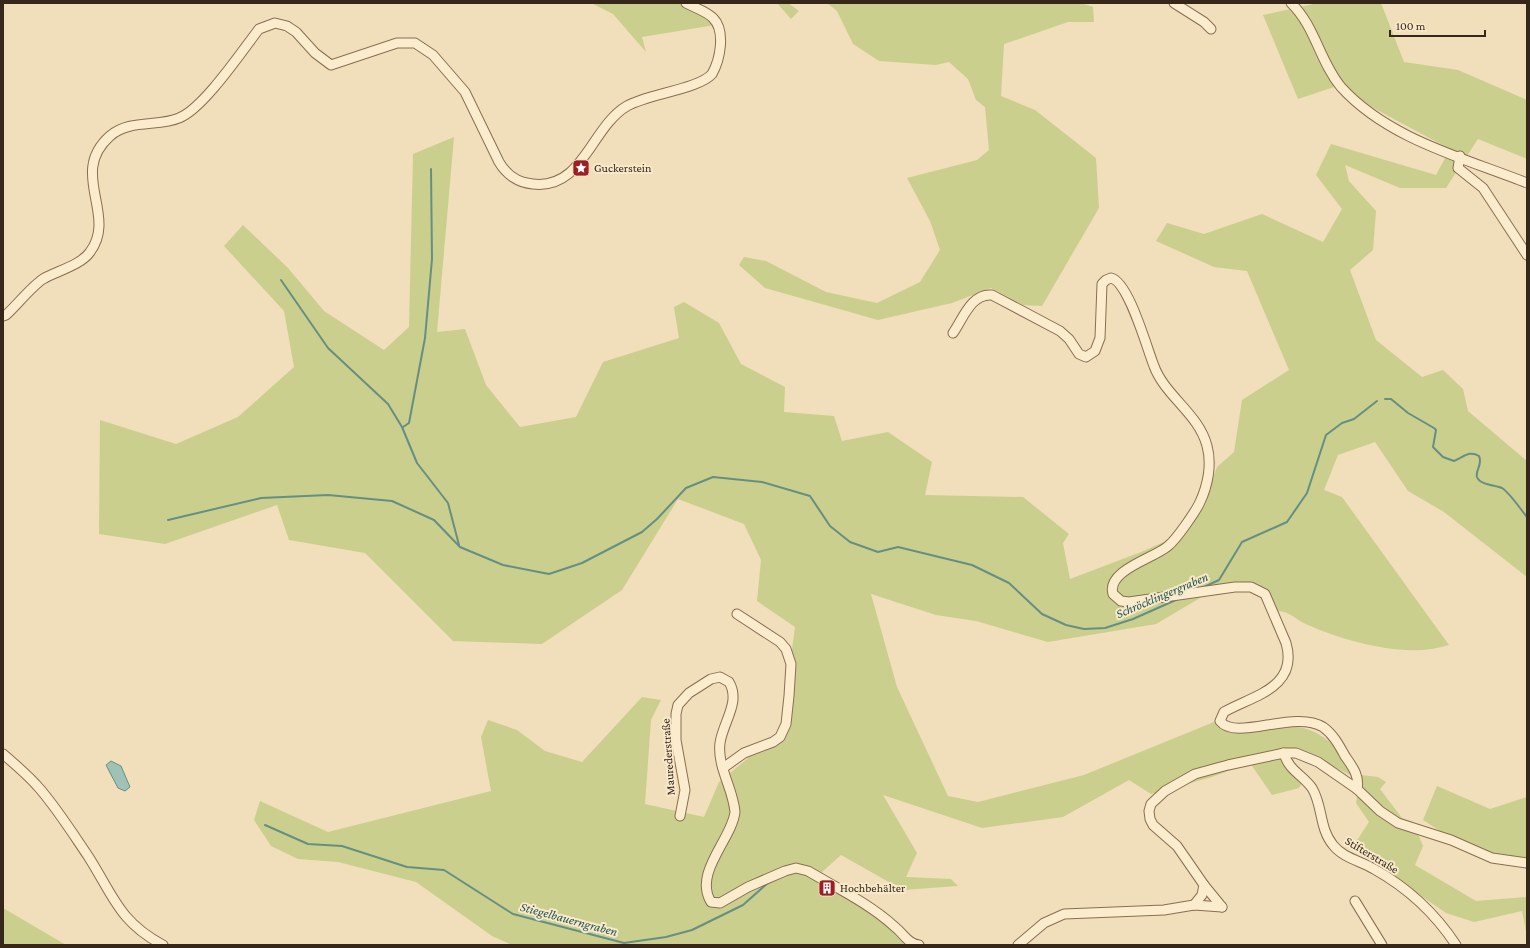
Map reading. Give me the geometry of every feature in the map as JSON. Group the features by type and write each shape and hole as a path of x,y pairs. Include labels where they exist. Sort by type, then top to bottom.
{"street":[{"path":"3,316 6,315 42,280 72,265 90,253 98,233 99,222 91,174 94,156 110,136 134,125 178,119 196,109 259,29 275,23 287,26 296,32 316,53 331,65 397,43 415,43 433,55 465,92 499,162 505,171 517,180 527,184 540,185 560,180 571,172 613,118 625,107 639,100 700,82 712,74 720,46 718,26 712,17 686,3"},
{"path":"1174,3 1204,22 1211,29"},
{"path":"1291,3 1308,27 1336,80 1350,96 1391,125 1419,140 1527,183"},
{"path":"1460,156 1458,168 1483,188 1527,255"},
{"path":"953,333 973,301 984,295 992,295 1054,327 1069,339 1079,354 1089,356 1095,351 1100,338 1102,284 1109,279 1117,281 1140,323 1159,377 1197,426 1207,445 1209,466 1203,494 1196,510 1172,543 1120,574 1112,588 1115,597 1121,601 1129,602 1235,587 1251,587 1261,591 1269,602 1273,616 1286,643 1288,650 1287,667 1284,675 1270,689 1247,703 1224,712 1220,722 1224,726 1237,730 1292,721 1304,722 1322,727 1336,740 1358,777 1356,789"},
{"path":"723,768 744,753 773,742 780,737 786,724 789,696 791,664 786,649 780,642 737,614"},
{"name":"Maurederstraße","path":"680,816 685,790 677,744 676,714 678,705 689,693 717,676 724,678 729,682 734,696 720,743 720,757 735,812 735,818 720,845 707,880 706,892 711,902 720,903 741,890 785,871 801,869 808,871 885,918 915,945"},
{"path":"1018,945 1048,920 1064,914 1164,910 1194,905 1222,907 1204,885 1177,846 1153,825 1150,819 1149,811 1151,804 1165,791 1195,774 1223,766 1284,753 1296,753 1313,759 1356,789 1380,811 1398,823 1451,840 1492,858 1527,863"},
{"name":"Stifterstraße","path":"1284,753 1286,762 1311,787 1316,796 1327,836 1333,846 1342,853 1384,875 1417,899 1430,911 1456,945"},
{"path":"3,754 39,788 53,806 89,858 123,915 149,938 163,945"},
{"path":"1194,905 1202,895 1204,885"},
{"path":"1355,901 1382,945"}],"green space":[{"path":"591,3 680,3 700,14 715,25 642,37 646,52 613,14"},
{"path":"777,3 788,3 799,11 791,19"},
{"path":"827,3 1081,3 1093,7 1094,22 1068,22 1004,44 1001,96 1035,110 1096,158 1099,208 1042,306 1023,305 991,288 952,303 878,320 765,288 739,265 744,257 766,261 826,292 877,303 920,282 940,250 930,221 907,178 977,160 989,150 985,107 976,100 968,79 949,62 936,65 879,61 853,44 837,11"},
{"path":"1318,3 1381,3 1404,62 1458,70 1527,100 1527,159 1478,139 1446,188 1400,188 1345,165 1349,181 1376,211 1373,250 1350,270 1376,340 1422,377 1443,370 1463,389 1468,411 1527,461 1527,577 1444,512 1408,491 1375,442 1338,455 1324,490 1342,497 1449,645 1432,649 1396,649 1377,647 1341,637 1303,623 1285,612 1275,611 1266,591 1217,588 1156,624 1048,642 976,621 936,615 871,594 897,687 948,796 978,802 1084,775 1214,722 1230,733 1272,726 1298,727 1311,730 1323,737 1338,750 1352,776 1313,756 1283,750 1303,781 1299,788 1272,795 1250,763 1212,777 1151,794 1129,780 1063,817 982,828 883,795 917,853 906,877 951,879 958,886 903,890 841,855 822,872 822,889 829,895 834,888 912,945 512,945 492,936 416,882 338,862 298,859 271,846 254,820 260,801 328,832 491,791 481,737 488,720 517,730 545,751 582,762 642,697 661,700 651,720 645,804 704,817 719,782 781,731 795,627 757,601 761,560 744,524 678,499 622,590 542,644 453,641 365,553 289,540 277,505 165,544 99,534 100,420 176,444 238,417 294,367 284,311 224,246 243,225 288,268 324,311 384,350 409,327 413,154 454,137 437,332 465,329 486,385 520,427 576,417 603,362 679,338 674,307 684,302 719,323 741,364 785,387 784,412 834,416 842,441 888,432 932,462 925,495 1023,497 1069,534 1063,543 1070,579 1141,552 1182,534 1203,504 1217,467 1234,452 1242,400 1289,370 1247,271 1214,267 1156,241 1167,223 1204,234 1262,214 1323,242 1342,209 1316,175 1331,144 1436,175 1450,149 1334,87 1298,99 1263,15"},
{"path":"1361,775 1378,777 1386,782 1380,789 1402,818 1413,822 1423,846 1415,865 1476,901 1527,897 1527,936 1522,911 1474,922 1446,913 1352,848 1369,822 1356,803"},
{"path":"1437,786 1490,809 1527,797 1527,862 1495,860 1463,846 1423,820"},
{"path":"3,908 66,945 3,945"}],"water":[{"path":"111,761 121,766 130,787 125,791 118,788 106,765"}],"waterway":[{"path":"403,427 409,423 425,338 432,259 431,169"},
{"path":"281,280 328,348 388,404 402,427 417,463 448,503 459,545"},
{"name":"Schröcklingergraben","path":"1385,399 1391,399 1408,413 1434,428 1436,430 1433,447 1443,457 1454,461 1469,454 1479,456 1480,465 1477,472 1477,477 1479,480 1505,490 1527,517"},
{"name":"Schröcklingergraben","path":"1204,587 1219,580 1242,542 1287,522 1307,493 1326,435 1342,423 1354,419 1377,401"},
{"name":"Schröcklingergraben","path":"168,520 261,498 328,495 392,501 434,520 460,547 503,565 549,574 582,563 642,532 657,519 686,488 713,477 762,482 810,496 830,526 850,542 878,552 898,547 972,565 1009,583 1042,614 1066,625 1084,629 1105,628 1133,619 1178,599"},
{"name":"Stiegelbauerngraben","path":"265,825 308,844 342,846 407,867 444,870 513,914 624,943 666,937 692,930 743,905 769,882"}],"place":[{"name":"Guckerstein","path":"581,168"},
{"name":"Hochbehälter","path":"827,888"}]}
